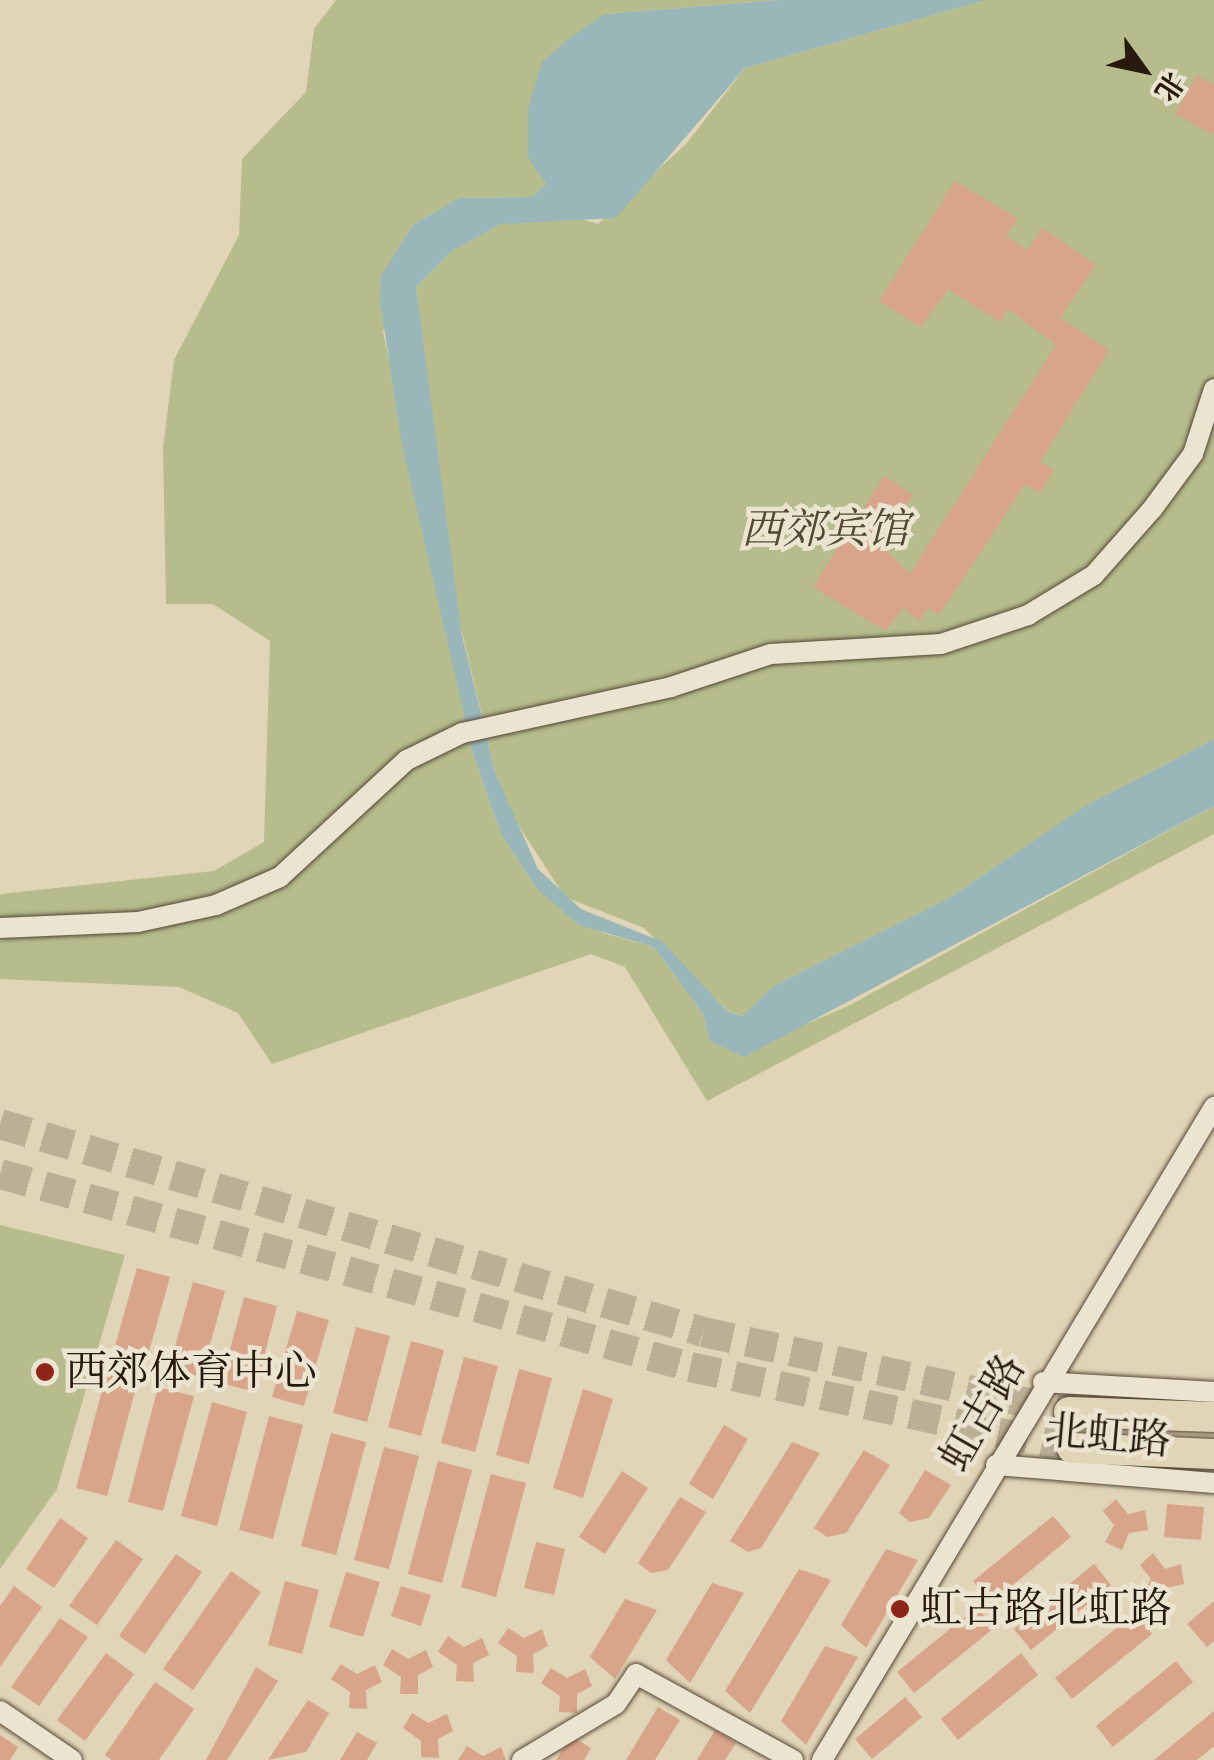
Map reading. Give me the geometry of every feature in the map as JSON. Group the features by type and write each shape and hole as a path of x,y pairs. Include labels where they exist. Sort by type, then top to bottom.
{"highway":[{"path":"1069,1412 1214,1417"},
{"path":"1072,1448 1214,1454"}],"street":[{"path":"0,928 138,922 216,904 280,877 407,760 462,733 671,687 770,654 941,644 1028,615 1094,575 1153,508 1193,454 1214,388"},
{"name":"虹古路","path":"822,1760 1043,1382 1214,1107"},
{"name":"北虹路","path":"1043,1382 1214,1392"},
{"name":"北虹路","path":"996,1464 1214,1483"},
{"path":"522,1760 616,1704 636,1674 793,1760"},
{"path":"0,1711 72,1760"}],"green space":[{"path":"336,0 779,0 605,14 528,109 528,158 546,184 532,197 459,198 413,225 383,332 473,753 501,834 537,889 603,933 654,947 703,1014 710,1041 799,1027 850,1005 1214,806 1214,834 707,1101 625,967 591,954 272,1064 238,1013 179,987 0,979 0,894 214,871 264,842 270,641 213,604 166,604 163,448 174,360 239,235 242,159 306,92 314,29"},
{"name":"西郊宾馆","path":"986,0 1214,0 1214,739 1085,806 949,898 772,987 744,1016 728,1011 644,928 565,897 517,823 495,772 452,589 416,287 452,251 501,224 570,216 598,224 686,144 745,68"},
{"name":"西郊体育中心","path":"0,1225 125,1255 57,1489 0,1569"}],"water":[{"path":"779,0 986,0 745,68 616,218 501,224 452,251 416,287 462,635 495,772 538,869 581,909 663,942 727,1011 743,1016 772,987 949,898 1085,806 1214,739 1214,806 744,1057 710,1041 703,1014 654,947 579,925 537,889 501,834 473,753 402,445 380,301 381,276 413,225 459,198 532,197 546,184 528,158 528,109 542,62 571,37 605,14"}],"building":[{"path":"1197,75 1214,85 1214,135 1175,114"},
{"path":"955,181 1018,219 1006,236 1027,250 1042,228 1096,265 1060,318 1109,350 1040,462 1054,470 1040,493 1025,484 939,615 928,608 919,621 903,608 886,631 813,587 884,476 913,495 879,543 910,574 1056,345 1008,309 1000,322 948,289 921,327 879,301"},
{"path":"137,1268 170,1277 146,1362 113,1353"},
{"path":"193,1282 225,1291 201,1377 169,1368"},
{"path":"244,1297 277,1306 255,1392 221,1383"},
{"path":"297,1311 329,1320 304,1406 272,1397"},
{"path":"356,1327 390,1336 367,1422 333,1413"},
{"path":"411,1341 444,1350 421,1436 388,1427"},
{"path":"464,1357 498,1366 475,1452 441,1443"},
{"path":"519,1369 552,1378 529,1464 496,1455"},
{"path":"107,1372 138,1380 107,1496 76,1488"},
{"path":"158,1387 194,1396 163,1511 128,1502"},
{"path":"583,1389 613,1399 583,1498 553,1488"},
{"path":"212,1402 247,1412 217,1526 181,1516"},
{"path":"269,1416 303,1425 273,1539 239,1530"},
{"path":"724,1425 748,1439 713,1499 689,1484"},
{"path":"331,1433 366,1442 336,1555 301,1546"},
{"path":"792,1442 820,1453 761,1548 748,1552 730,1541"},
{"path":"384,1447 419,1456 389,1569 354,1560"},
{"path":"864,1450 890,1465 846,1533 827,1537 814,1528"},
{"path":"438,1461 472,1470 442,1583 408,1574"},
{"path":"925,1470 951,1485 929,1518 910,1522 899,1513"},
{"path":"622,1471 648,1488 605,1554 579,1537"},
{"path":"491,1474 526,1483 496,1597 461,1587"},
{"path":"680,1497 706,1512 668,1570 651,1573 638,1563"},
{"path":"1116,1499 1128,1514 1145,1510 1148,1530 1129,1533 1122,1550 1105,1542 1114,1525 1103,1511"},
{"path":"1167,1504 1204,1507 1201,1540 1164,1537"},
{"path":"1053,1516 1071,1537 991,1603 973,1581"},
{"path":"60,1518 88,1538 54,1588 26,1569"},
{"path":"116,1540 143,1559 97,1625 69,1606"},
{"path":"536,1542 565,1549 554,1595 524,1588"},
{"path":"886,1549 918,1560 866,1648 841,1625"},
{"path":"1153,1553 1165,1569 1181,1564 1184,1584 1166,1588 1158,1604 1141,1596 1151,1579 1140,1565"},
{"path":"176,1554 202,1572 145,1654 119,1636"},
{"path":"1094,1564 1111,1585 1031,1650 1014,1629"},
{"path":"799,1569 831,1580 750,1713 725,1691"},
{"path":"231,1571 261,1592 193,1690 163,1669"},
{"path":"346,1572 380,1582 363,1637 329,1627"},
{"path":"285,1581 319,1590 302,1654 268,1645"},
{"path":"712,1583 744,1593 690,1683 666,1660"},
{"path":"14,1586 42,1607 0,1667 0,1606"},
{"path":"401,1586 431,1595 421,1626 391,1616"},
{"path":"625,1599 657,1610 615,1679 590,1657"},
{"path":"1214,1601 1214,1641 1207,1647 1187,1624"},
{"path":"977,1607 994,1628 914,1693 897,1672"},
{"path":"1135,1613 1152,1634 1072,1699 1055,1678"},
{"path":"60,1618 88,1637 39,1706 11,1687"},
{"path":"508,1628 524,1638 542,1629 548,1646 533,1654 534,1673 516,1672 517,1656 498,1643"},
{"path":"448,1636 464,1647 482,1638 489,1655 473,1663 474,1682 456,1681 457,1665 438,1652"},
{"path":"825,1646 858,1657 806,1745 781,1721"},
{"path":"392,1649 408,1659 426,1650 433,1667 418,1675 418,1694 400,1694 401,1677 383,1665"},
{"path":"106,1653 134,1674 85,1741 57,1720"},
{"path":"1021,1653 1038,1675 958,1740 941,1719"},
{"path":"1176,1661 1193,1682 1113,1747 1096,1726"},
{"path":"341,1664 357,1674 375,1665 382,1682 366,1690 367,1709 349,1708 350,1692 331,1679"},
{"path":"256,1667 278,1681 227,1760 206,1760"},
{"path":"551,1668 567,1678 585,1669 592,1686 577,1694 577,1713 559,1712 560,1696 541,1683"},
{"path":"155,1682 194,1709 159,1760 112,1760 105,1755"},
{"path":"905,1697 922,1717 872,1759 855,1739"},
{"path":"308,1700 329,1713 306,1752 268,1760"},
{"path":"658,1707 680,1720 655,1760 626,1760"},
{"path":"1214,1711 1214,1746 1197,1760 1154,1760"},
{"path":"412,1713 428,1723 447,1714 453,1731 438,1739 439,1758 421,1757 421,1741 403,1728"},
{"path":"715,1730 736,1743 725,1760 697,1760"},
{"path":"357,1732 377,1743 367,1760 340,1760"},
{"path":"0,1735 18,1747 10,1760 0,1760"},
{"path":"571,1736 591,1748 584,1760 556,1760"},
{"path":"467,1746 483,1756 501,1747 506,1760 458,1760"}],"tunnel":[{"path":"0,1124 703,1332 1069,1412"},
{"path":"0,1174 690,1367 1072,1448"}],"place":[{"name":"西郊体育中心","path":"45,1372"},
{"name":"虹古路北虹路","path":"900,1609"}]}
